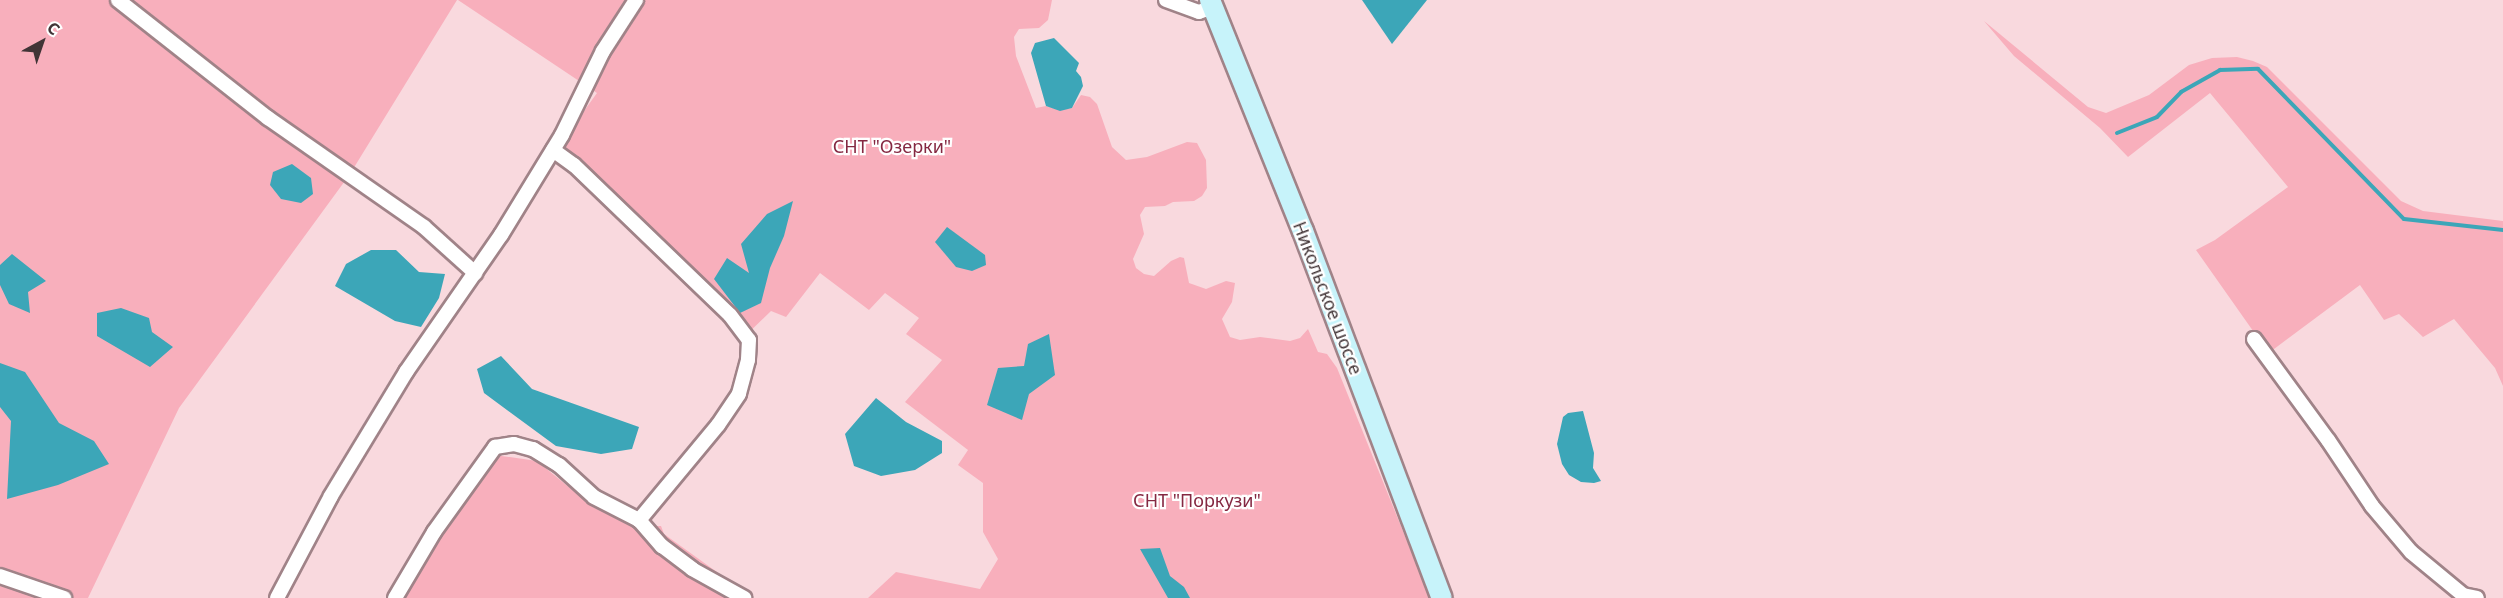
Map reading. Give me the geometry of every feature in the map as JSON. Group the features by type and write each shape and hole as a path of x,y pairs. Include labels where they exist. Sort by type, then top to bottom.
{"main road":[{"name":"Никольское шоссе","path":"1212,3 1299,221 1443,598"}],"street":[{"path":"118,0 268,118 424,227 475,273"},
{"path":"277,598 331,496 406,372 475,273 552,150 603,51 636,0"},
{"path":"1166,0 1199,12 1212,3"},
{"path":"552,150 574,165 691,277 730,315 749,340 748,360 739,394 718,425 639,520"},
{"path":"2254,339 2328,440 2372,506 2411,552 2463,595 2476,598"},
{"path":"395,598 434,532 495,447 514,444 533,449 559,465 594,497 639,520 662,546 692,569 744,598"},
{"path":"0,576 64,598"}],"green space":[{"path":"0,0 457,0 350,174 179,408 88,598 0,598"},
{"name":"СНТ \"Озерки\"","path":"458,0 1052,0 1048,20 1039,28 1019,29 1014,37 1016,56 1036,108 1046,106 1060,110 1072,108 1081,95 1090,97 1097,104 1112,147 1126,160 1147,157 1187,142 1197,143 1206,160 1207,188 1202,196 1194,201 1145,207 1140,215 1144,234 1133,259 1136,268 1144,274 1154,276 1171,261 1180,257 1184,258 1189,283 1206,289 1226,281 1235,283 1232,302 1222,319 1230,337 1240,340 1260,337 1290,341 1300,338 1308,329 1318,352 1327,354 1337,368 1430,598 868,598 896,572 980,589 998,559 983,532 983,483 958,465 968,450 905,402 942,360 906,334 919,318 885,293 869,310 820,273 786,317 771,311 742,339 553,154 597,93"},
{"path":"1984,21 2088,107 2106,113 2149,95 2189,65 2212,58 2237,57 2253,61 2267,67 2401,201 2423,211 2503,221 2503,386 2495,368 2454,319 2423,337 2399,314 2384,320 2360,285 2270,352 2196,250 2215,240 2288,187 2210,93 2128,157 2100,128 2014,56"},
{"path":"495,455 537,461 593,507 635,526 661,526 664,534 753,598 399,598"}],"water":[{"path":"1362,0 1427,0 1392,44"},
{"path":"1054,38 1079,63 1076,71 1081,77 1083,86 1072,108 1060,111 1046,106 1031,53 1035,43"},
{"path":"292,164 311,178 313,194 301,203 281,199 270,185 273,172"},
{"path":"793,201 784,236 770,268 761,303 740,313 714,279 727,258 749,273 741,244 767,214"},
{"path":"947,227 985,255 986,265 972,271 956,267 935,242"},
{"path":"371,250 396,250 419,272 445,274 439,298 421,327 395,321 335,286 346,264"},
{"path":"12,254 46,281 28,292 30,313 9,304 0,285 0,265"},
{"path":"121,308 149,318 152,332 173,347 150,367 97,336 97,313"},
{"path":"1049,334 1055,375 1029,394 1022,420 987,405 998,368 1024,366 1028,344"},
{"path":"501,356 532,389 639,427 632,449 601,454 556,446 484,393 477,369"},
{"path":"0,363 25,372 59,423 94,441 109,464 58,485 7,499 11,421 0,407"},
{"path":"876,398 906,422 942,441 942,453 915,470 881,476 854,466 845,434"},
{"path":"1583,411 1594,453 1593,468 1601,481 1594,483 1581,482 1569,475 1562,464 1557,444 1563,417 1568,413"},
{"path":"1160,548 1170,576 1184,587 1190,598 1168,598 1140,549"}],"waterway":[{"path":"2117,133 2157,117 2181,92 2220,70 2258,69 2404,219 2503,230"}],"park label":[{"name":"СНТ \"Поркузи\"","path":"1197,500"}]}
